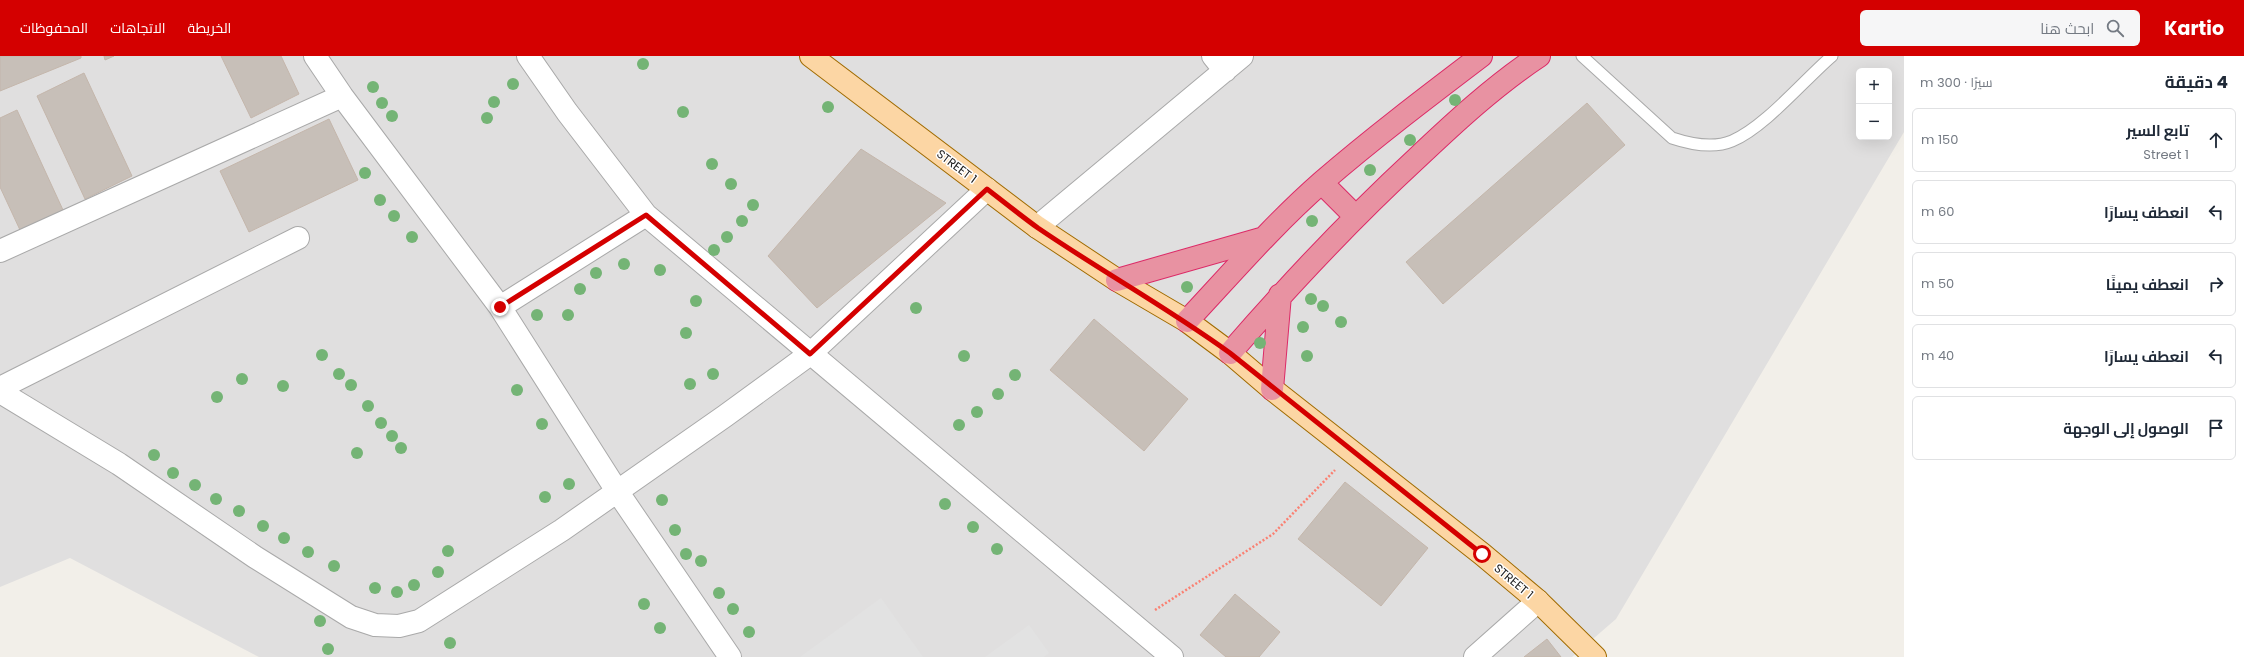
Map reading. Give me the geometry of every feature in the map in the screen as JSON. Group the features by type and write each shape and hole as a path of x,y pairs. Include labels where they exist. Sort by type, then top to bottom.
{"highway":[{"path":"1187,321 1264,238 1322,183 1401,117 1482,56"},
{"path":"1230,353 1280,295 1355,216 1449,127 1524,66 1539,56"},
{"path":"1322,183 1355,216"},
{"path":"1118,280 1264,238"},
{"path":"1272,389 1280,295"}],"main road":[{"name":"STREET 1","path":"811,56 1037,227 1118,280 1187,321 1230,353 1272,389 1353,451 1538,601 1595,657"}],"street":[{"path":"315,56 342,96 500,307 617,491 730,657"},
{"path":"528,56 567,112 646,215 1132,625 1172,657"},
{"path":"1037,227 1219,63 1242,56"},
{"path":"0,251 342,96"},
{"path":"0,392 119,464 255,557 351,617 375,625 399,626 419,621 562,530 725,416 810,354 987,189"},
{"path":"500,307 646,215"},
{"path":"0,388 298,238"},
{"path":"1475,657 1538,601"}],"lane":[{"path":"1582,56 1672,138 1689,144 1707,145 1731,141 1755,126 1793,94 1832,56"}],"path":[{"path":"1132,625 1273,534 1353,451"}],"shaded area":[{"path":"0,56 1904,56 1904,132 1616,619 1572,657 259,657 70,558 0,587"},
{"path":"881,598 923,657 800,657"},
{"path":"1029,625 1049,653 1044,657 985,657"}],"building":[{"path":"0,56 81,56 81,58 0,91"},
{"path":"104,56 114,56 105,60"},
{"path":"221,56 281,56 299,94 251,118"},
{"path":"84,73 132,176 85,199 37,96"},
{"path":"1587,103 1625,145 1443,304 1406,262"},
{"path":"17,110 63,210 20,230 0,187 0,118"},
{"path":"329,119 358,180 249,232 220,171"},
{"path":"861,149 946,203 817,308 768,256"},
{"path":"1094,319 1188,399 1144,451 1050,370"},
{"path":"1345,482 1428,548 1381,606 1298,539"},
{"path":"1235,594 1280,632 1259,657 1226,657 1200,635"},
{"path":"1547,639 1561,657 1524,657"}],"route":[{"path":"500,307 646,215 810,354 987,189 1037,227 1118,280 1187,321 1230,353 1272,389 1353,451 1482,554"}]}
